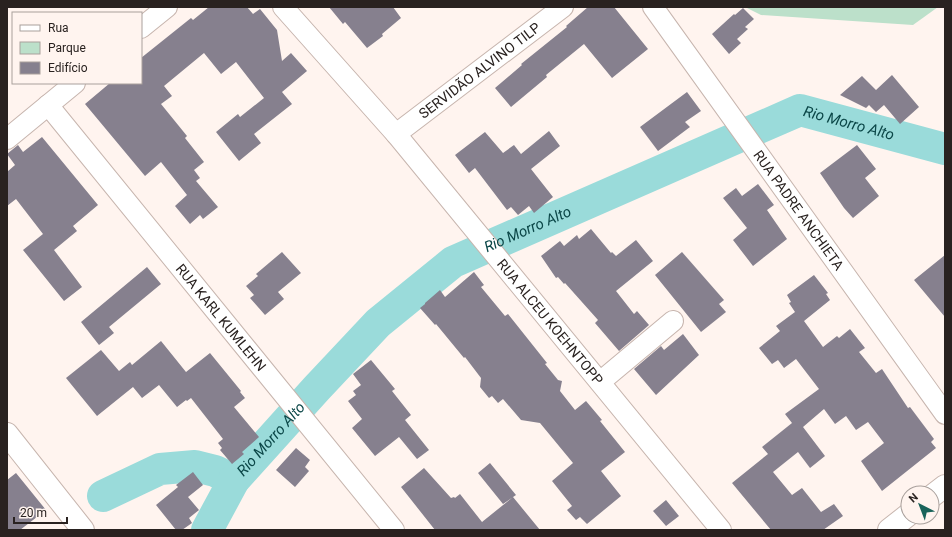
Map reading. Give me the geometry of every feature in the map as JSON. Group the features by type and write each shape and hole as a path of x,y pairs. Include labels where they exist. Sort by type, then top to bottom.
{"main road":[{"path":"7,434 84,530"},
{"path":"889,530 900,521"}],"street":[{"path":"142,27 167,7"},
{"name":"RUA ALCEU KOEHNTOPP","path":"284,7 396,134 721,530"},
{"name":"SERVIDÃO ALVINO TILP","path":"396,134 563,7"},
{"name":"RUA PADRE ANCHIETA","path":"653,7 945,414"},
{"path":"7,139 74,84"},
{"name":"RUA KARL KUMLEHN","path":"48,105 394,530"},
{"path":"600,382 673,321"}],"green space":[{"path":"745,7 938,7 913,25 761,15"}],"building":[{"path":"209,7 247,7 253,14 260,9 277,30 282,61 291,53 307,71 282,92 292,104 254,134 261,143 239,161 216,132 238,114 240,117 264,98 236,62 221,74 204,53 164,86 172,96 161,104 187,136 185,138 204,162 194,170 200,178 196,181 218,207 203,219 200,215 190,224 175,206 187,195 161,162 145,176 85,104 109,84 142,84 142,57 191,18 193,20"},
{"path":"329,7 393,7 401,18 382,34 383,36 367,48 345,22 343,24"},
{"path":"588,7 614,7 648,49 612,78 584,44 546,75 547,77 511,107 495,88 522,65 521,64 567,27 566,26"},
{"path":"743,8 754,19 745,27 748,29 737,39 741,43 729,54 712,34"},
{"path":"892,75 919,107 900,124 884,105 876,112 869,105 866,108 840,95 862,76 876,90"},
{"path":"687,92 701,111 685,122 690,127 658,151 640,127"},
{"path":"549,131 560,146 531,169 553,197 534,213 529,206 518,215 511,207 507,210 475,168 469,173 455,155 485,132 503,153 514,145 521,154"},
{"path":"42,137 98,205 73,226 77,231 54,250 82,287 64,301 23,250 43,234 16,199 7,206 7,172 15,165 7,154 18,145 23,152"},
{"path":"857,145 876,169 865,178 879,196 853,218 844,208 820,173"},
{"path":"758,184 774,205 767,210 787,239 753,266 733,240 747,228 723,198 736,188 742,196"},
{"path":"591,229 611,253 612,252 616,256 636,240 653,261 616,291 634,314 637,311 649,325 619,351 595,323 598,320 565,283 564,284 558,277 556,278 541,256 560,241 564,246 577,235 579,239"},
{"path":"282,252 301,273 278,292 284,299 265,315 250,298 254,295 246,286 258,276 256,274"},
{"path":"682,252 724,300 719,304 726,312 701,332 655,275"},
{"path":"945,255 945,317 914,280"},
{"path":"147,267 161,284 109,327 114,333 99,345 81,322"},
{"path":"474,272 484,285 481,287 505,316 508,314 547,363 545,364 558,380 562,381 560,391 575,410 586,401 625,452 601,471 621,496 587,524 580,517 576,520 567,510 572,506 552,481 573,463 540,423 521,420 503,399 498,403 492,396 489,398 480,387 481,378 465,357 464,358 436,324 435,325 420,308 440,290 445,297"},
{"path":"814,275 828,293 826,294 830,300 804,321 823,347 837,336 839,338 850,329 865,348 859,352 876,373 882,369 908,408 910,407 934,439 931,442 936,448 882,491 861,461 884,443 868,422 856,430 846,416 835,424 824,409 803,427 825,456 810,468 798,452 773,472 792,495 802,488 821,512 834,504 843,516 823,530 771,530 732,483 768,454 762,447 792,423 785,414 819,389 796,359 784,368 778,360 772,364 759,348 780,331 776,326 795,312 789,303 791,302 787,295"},
{"path":"683,334 699,355 656,395 634,369 661,346 664,350"},
{"path":"161,341 186,372 210,353 241,391 240,392 245,398 234,407 259,437 242,452 244,454 232,464 220,450 222,448 218,443 223,439 191,398 177,407 159,385 142,398 133,387 97,416 66,378 101,350 119,371 130,362 132,365"},
{"path":"371,360 395,389 392,391 411,415 405,420 429,450 417,459 399,437 375,456 352,428 362,419 348,401 356,395 353,391 361,385 353,374"},
{"path":"296,448 310,460 305,467 309,471 295,487 276,470"},
{"path":"490,463 516,495 503,504 478,473"},
{"path":"424,468 451,498 455,498 460,494 482,522 513,497 540,530 435,530 401,487"},
{"path":"193,472 203,485 188,497 199,510 189,518 192,523 182,530 176,530 156,505 178,487 176,485"},
{"path":"16,473 46,510 20,530 7,530 7,480"},
{"path":"666,500 679,516 666,526 653,511"}],"waterway":[{"name":"Rio Morro Alto","path":"207,530 234,480 316,389 378,323 453,262 800,110 945,149"},
{"path":"103,496 160,469 195,466 215,471 234,480"}]}
